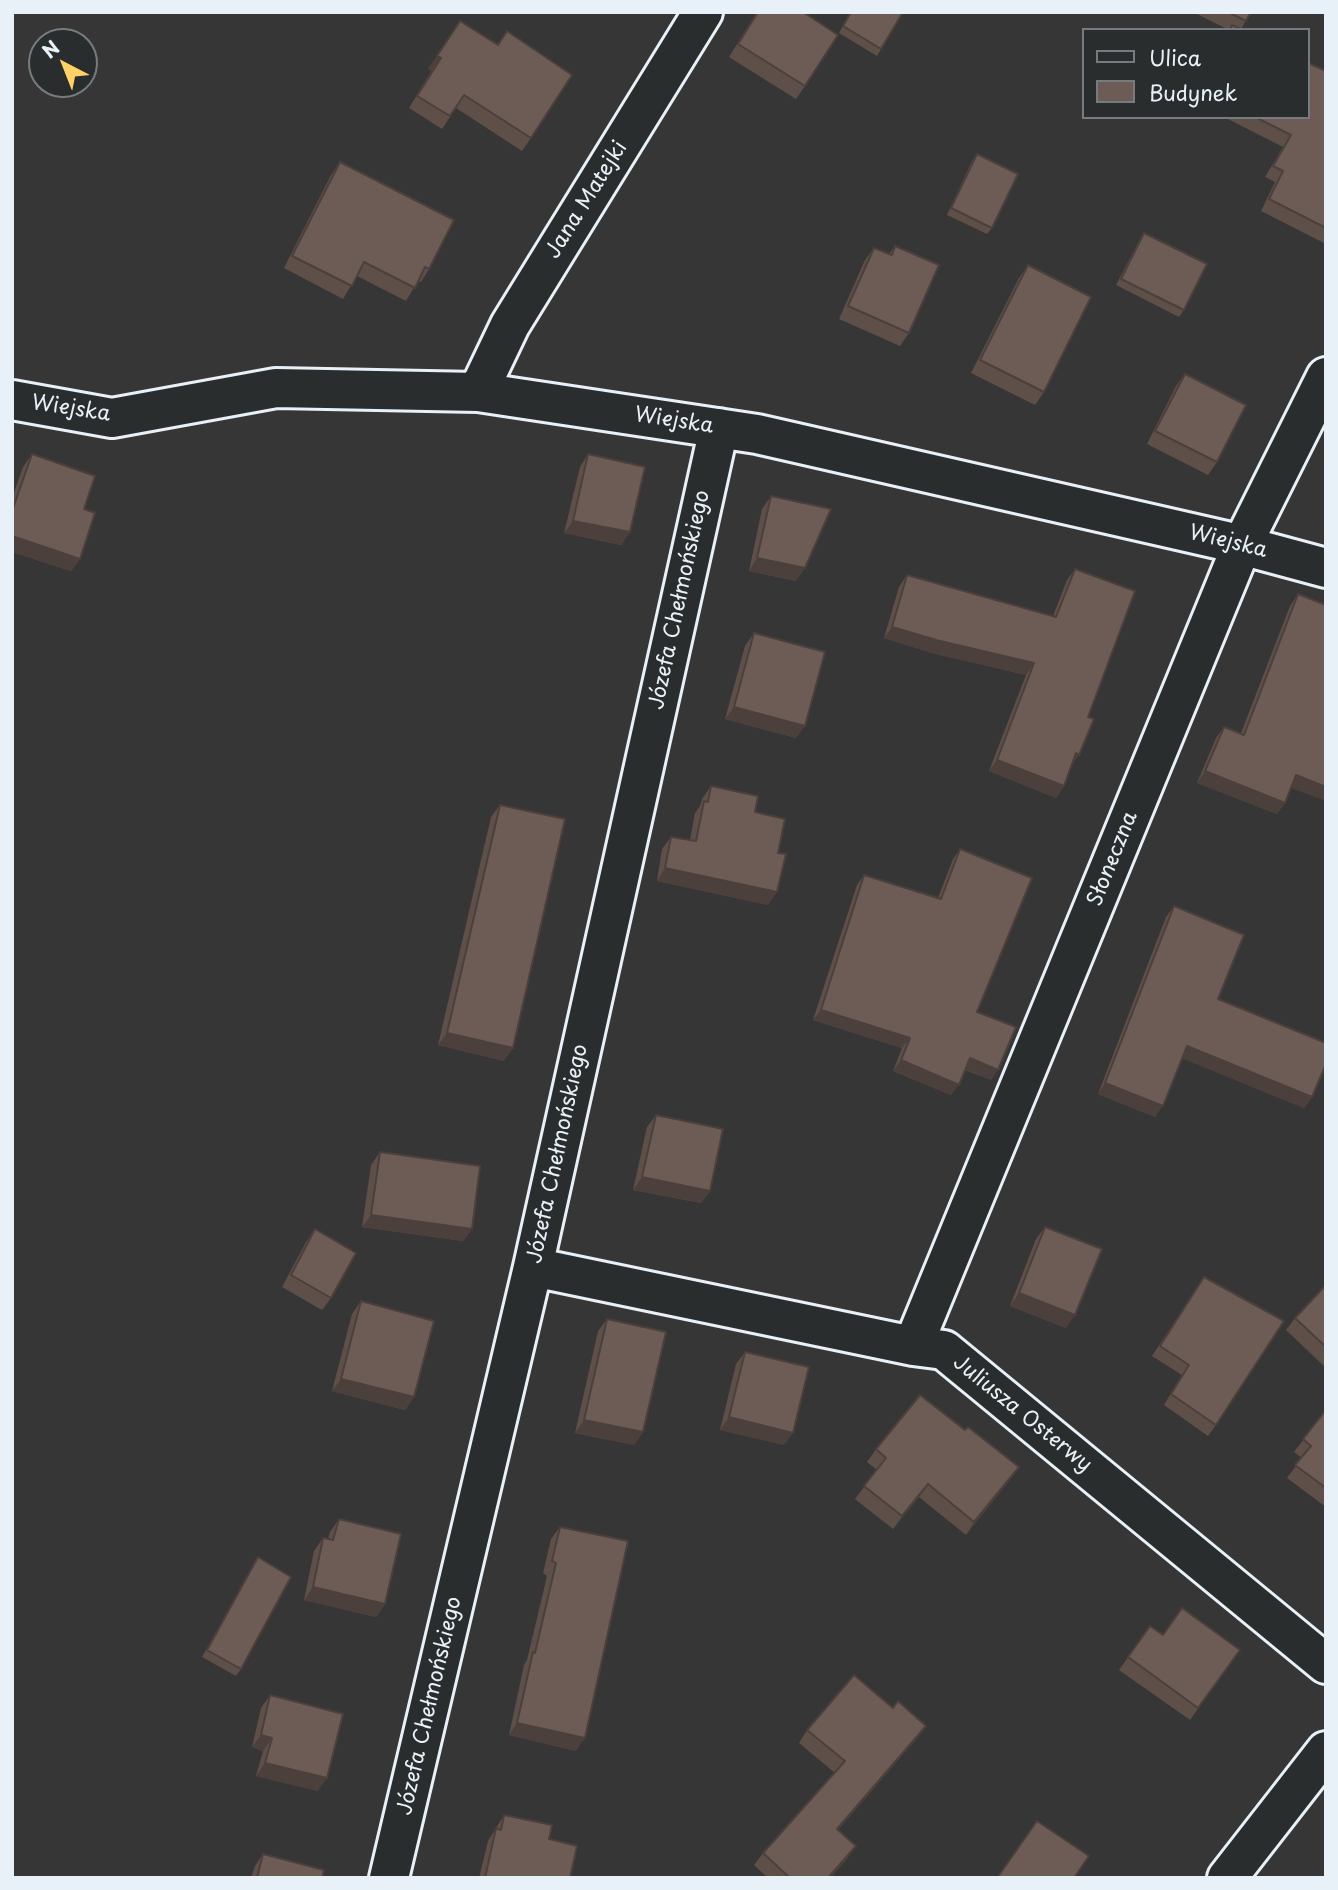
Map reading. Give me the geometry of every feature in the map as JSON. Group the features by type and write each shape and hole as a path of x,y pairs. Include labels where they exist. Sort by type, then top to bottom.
{"street":[{"name":"Jana Matejki","path":"478,392 509,325 704,12"},
{"name":"Słoneczna","path":"913,1346 1242,545 1326,377"},
{"name":"Wiejska","path":"12,400 112,418 276,388 478,392 771,437 1242,545 1326,568"},
{"name":"Józefa Chełmońskiego","path":"389,1878 533,1267 719,428"},
{"name":"Juliusza Osterwy","path":"533,1267 913,1346 944,1350 1326,1664"},
{"path":"1227,1878 1326,1751"}],"building":[{"path":"758,12 803,12 838,35 805,86 738,44"},
{"path":"851,12 903,12 881,49 843,26"},
{"path":"1228,12 1251,12 1246,21"},
{"path":"460,21 498,45 507,31 572,75 531,138 464,95 450,116 417,96 441,58 437,56"},
{"path":"1310,64 1326,71 1326,228 1269,199 1283,171 1273,166 1291,135 1259,119 1310,119"},
{"path":"977,154 1018,174 992,228 951,208"},
{"path":"340,162 454,220 429,269 425,267 415,288 364,262 352,286 292,256"},
{"path":"1144,233 1207,264 1184,310 1121,279"},
{"path":"895,246 939,265 909,333 848,306 874,248 892,255"},
{"path":"1028,265 1091,297 1044,392 980,360"},
{"path":"1185,374 1246,405 1217,462 1155,431"},
{"path":"32,454 95,476 84,509 95,513 80,559 12,536 12,511"},
{"path":"588,454 645,467 630,532 573,521"},
{"path":"771,496 831,509 805,568 757,558"},
{"path":"1075,569 1135,591 1088,717 1094,719 1079,755 1076,753 1064,786 997,760 1034,663 892,627 907,575 1056,617"},
{"path":"1298,594 1326,605 1326,787 1296,775 1285,803 1205,771 1224,727 1244,735"},
{"path":"754,633 825,652 805,726 734,707"},
{"path":"711,786 758,796 755,812 785,819 778,853 786,854 777,892 665,868 671,837 696,841 704,801 708,802"},
{"path":"500,805 565,819 513,1048 447,1033"},
{"path":"960,849 1032,878 977,1012 1016,1027 998,1070 970,1058 959,1085 901,1060 910,1038 821,1010 864,875 941,899"},
{"path":"1174,906 1244,935 1218,999 1326,1043 1326,1064 1312,1097 1187,1046 1163,1106 1105,1083"},
{"path":"656,1115 723,1129 710,1191 642,1177"},
{"path":"380,1152 480,1166 472,1229 371,1215"},
{"path":"1045,1227 1102,1249 1075,1315 1019,1293"},
{"path":"315,1229 356,1253 331,1298 291,1275"},
{"path":"1204,1277 1284,1321 1216,1425 1171,1394 1189,1365 1160,1346"},
{"path":"1326,1285 1326,1347 1295,1318"},
{"path":"361,1301 434,1321 414,1397 341,1379"},
{"path":"607,1319 666,1332 643,1432 584,1420"},
{"path":"745,1352 809,1367 793,1433 729,1417"},
{"path":"920,1395 965,1430 968,1427 1019,1467 974,1522 928,1484 902,1516 864,1486 886,1458 876,1449"},
{"path":"1326,1410 1326,1488 1295,1465 1311,1446 1303,1439"},
{"path":"339,1519 401,1534 385,1604 313,1587 323,1538 333,1540"},
{"path":"560,1527 628,1541 585,1738 517,1723 556,1563 552,1561"},
{"path":"258,1557 291,1577 241,1669 207,1650"},
{"path":"1182,1608 1240,1650 1198,1708 1128,1657 1150,1626 1163,1635"},
{"path":"854,1675 893,1708 898,1701 926,1726 837,1829 856,1846 828,1878 790,1878 763,1853 845,1761 807,1730"},
{"path":"270,1695 343,1714 327,1778 265,1763 272,1738 261,1735"},
{"path":"504,1815 552,1825 549,1839 577,1846 570,1878 485,1878 496,1828 501,1830"},
{"path":"1037,1821 1089,1856 1074,1878 997,1878"},
{"path":"263,1854 324,1870 322,1878 257,1878"}]}
